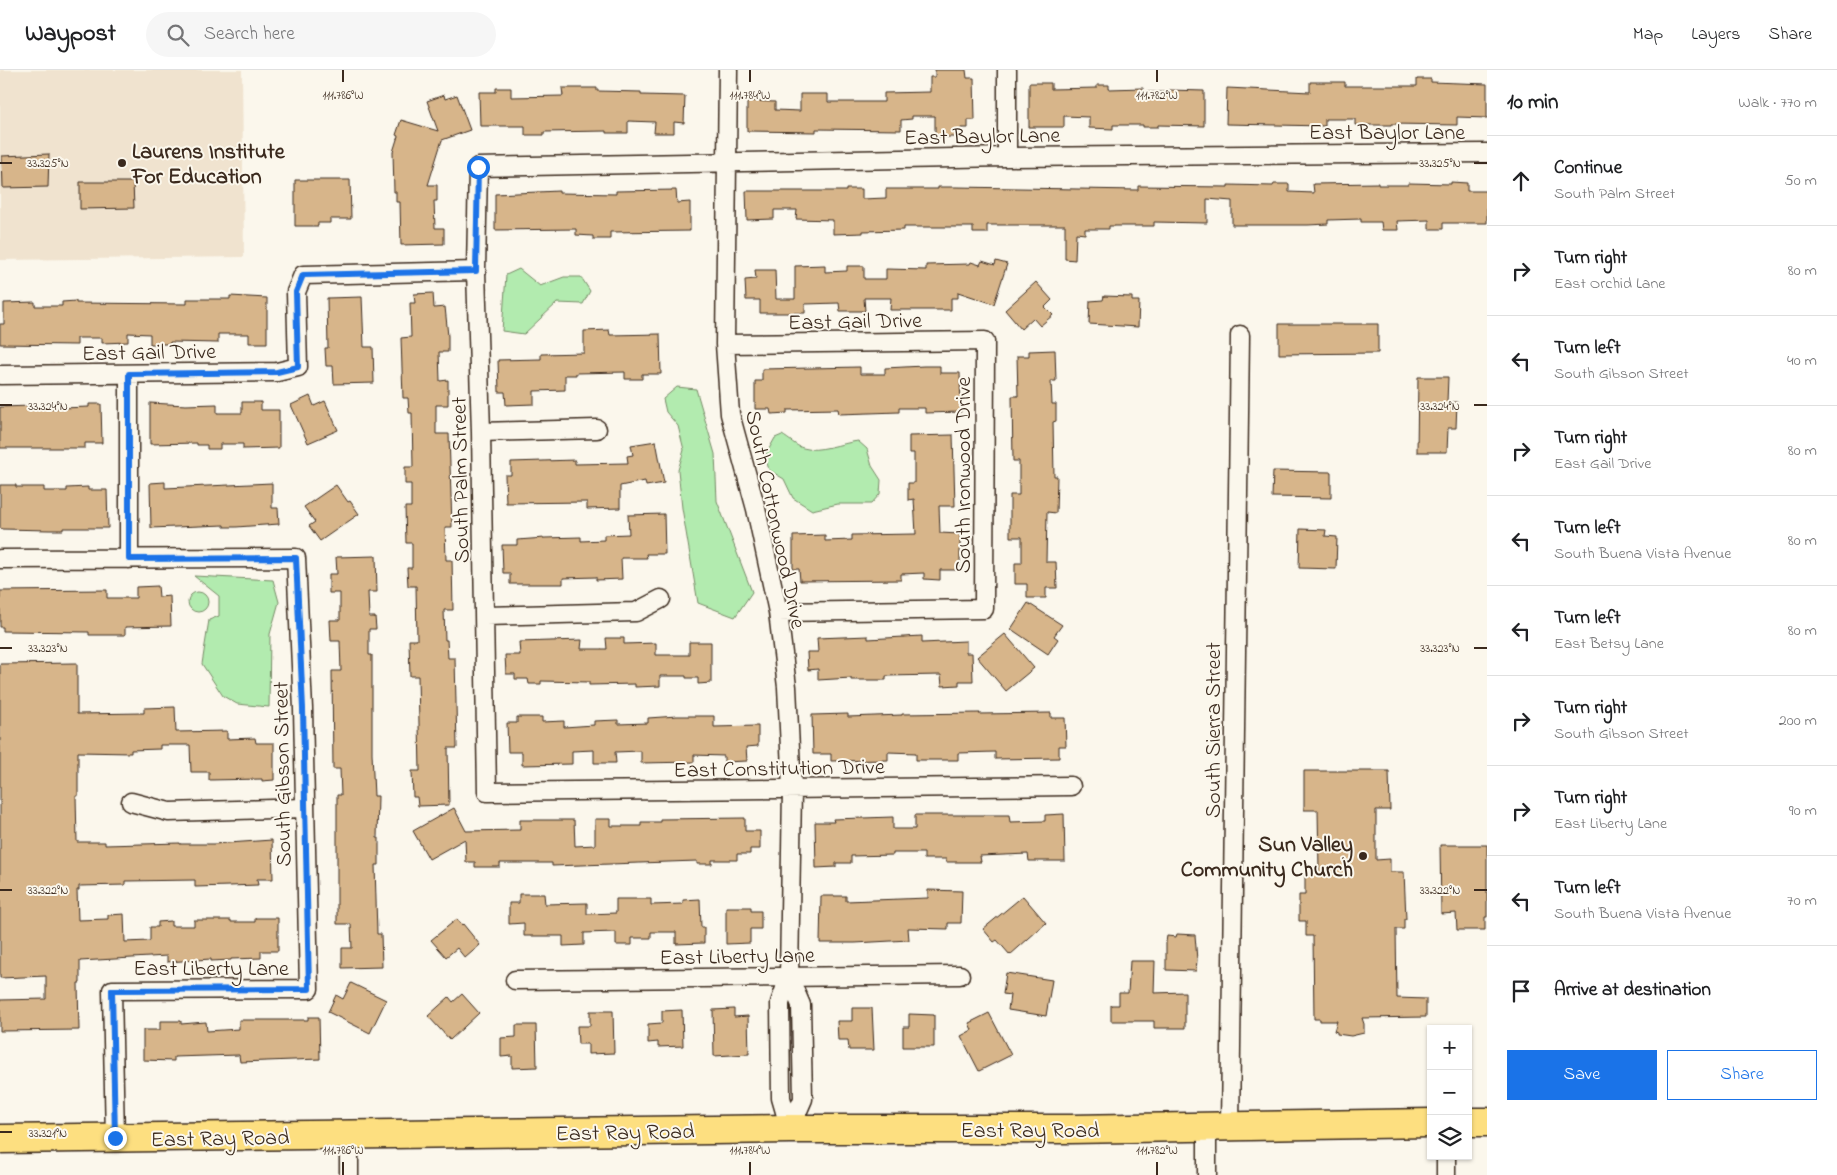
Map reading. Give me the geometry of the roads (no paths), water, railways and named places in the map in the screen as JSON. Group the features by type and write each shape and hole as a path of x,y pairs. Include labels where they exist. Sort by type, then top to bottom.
{"main road":[{"path":"1472,1122 1487,1122"},
{"name":"East Ray Road","path":"0,1139 790,1129 1071,1129 1427,1123"}],"street":[{"name":"South Cottonwood Drive","path":"728,70 725,344 730,414 756,509 778,612 787,687 792,789 789,977 780,1003 780,1012 781,1098 790,1129"},
{"path":"1007,157 1008,70"},
{"name":"East Baylor Lane","path":"478,167 1007,157 1487,153"},
{"name":"South Palm Street","path":"478,167 476,271 485,616 487,792"},
{"name":"East Gail Drive","path":"0,375 277,372 298,367 296,292 303,275 476,271"},
{"name":"South Sierra Street","path":"1207,1175 1219,1126 1240,335"},
{"name":"East Gail Drive","path":"725,344 985,341"},
{"name":"South Ironwood Drive","path":"778,612 984,608 985,341"},
{"path":"0,559 129,559 129,374"},
{"path":"481,432 597,429"},
{"name":"South Gibson Street","path":"129,559 296,558 303,709 309,989"},
{"path":"485,616 636,612 661,599"},
{"name":"East Constitution Drive","path":"487,792 1071,786"},
{"path":"131,802 169,812 304,808"},
{"name":"East Liberty Lane","path":"515,980 960,975"},
{"name":"East Liberty Lane","path":"115,1138 112,990 309,989"},
{"path":"349,1135 349,1175"},
{"path":"1446,1160 1446,1175"}],"place":[{"name":"Laurens Institute For Education","path":"122,163"},
{"name":"Sun Valley Community Church","path":"1363,856"}]}
